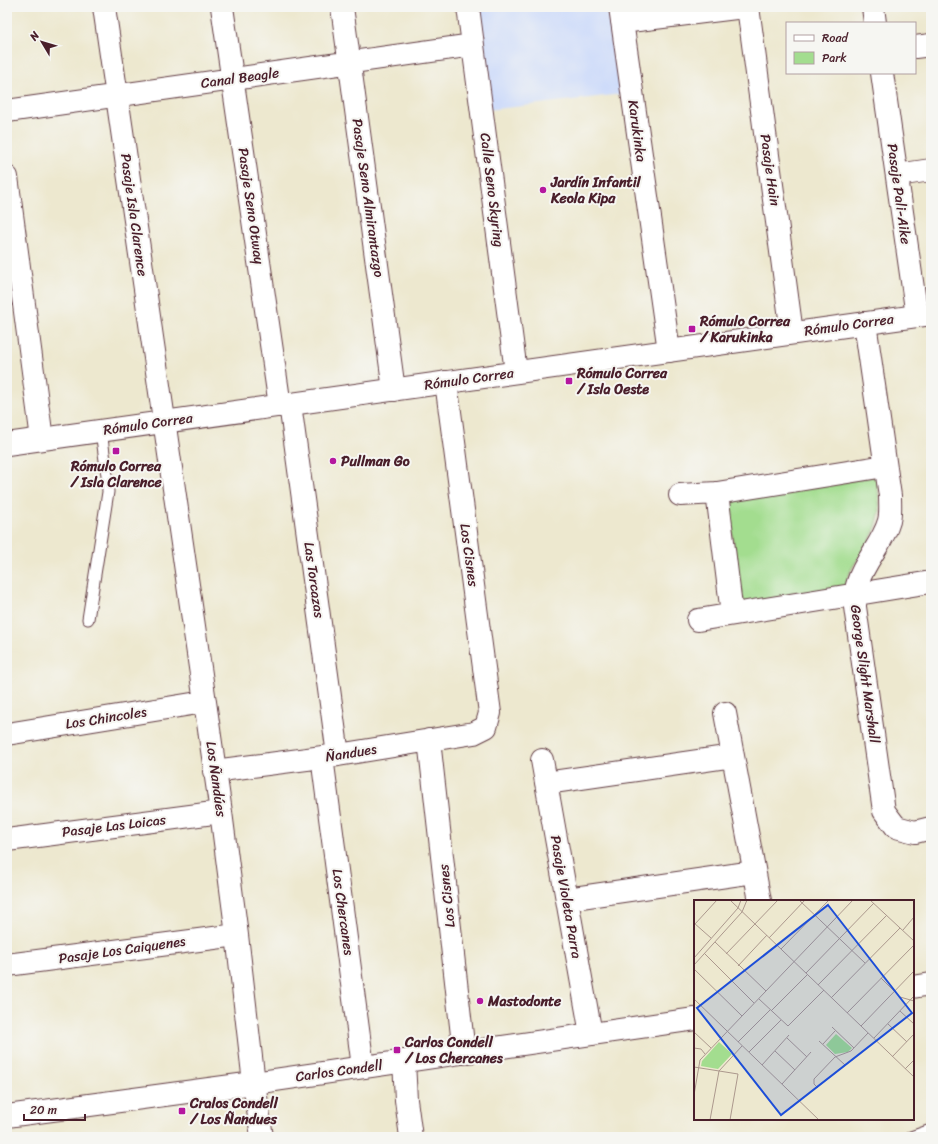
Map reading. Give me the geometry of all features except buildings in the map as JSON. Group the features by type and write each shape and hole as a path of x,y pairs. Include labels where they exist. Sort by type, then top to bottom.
{"street":[{"name":"Pasaje Isla Clarence","path":"104,7 164,422"},
{"name":"Pasaje Seno Otway","path":"222,7 232,79 285,405"},
{"name":"Pasaje Seno Almirantazgo","path":"342,7 394,390"},
{"name":"Calle Seno Skyring","path":"468,7 516,372"},
{"path":"621,15 744,7"},
{"name":"Pasaje Hain","path":"748,7 792,333"},
{"path":"873,7 875,22"},
{"name":"Karukinka","path":"621,15 669,351"},
{"name":"Canal Beagle","path":"7,111 473,45"},
{"path":"916,47 931,45"},
{"name":"Pasaje Pali-Aike","path":"882,74 897,175 924,315"},
{"path":"897,175 931,170"},
{"path":"7,177 42,439"},
{"name":"Rómulo Correa","path":"7,444 924,315"},
{"name":"George Slight Marshall","path":"865,323 890,496 889,520 881,541 858,582 855,607 884,811 896,827 915,832 931,828"},
{"name":"Los Cisnes","path":"446,382 490,713 486,727"},
{"name":"Las Torcazas","path":"285,405 330,756"},
{"name":"Los Ñandúes","path":"164,422 221,812 262,1137"},
{"path":"680,495 717,493 885,466"},
{"path":"717,493 732,614"},
{"path":"698,620 931,582"},
{"name":"Los Chincoles","path":"7,734 204,702"},
{"path":"725,713 760,900"},
{"name":"Ñandues","path":"214,771 330,756 474,733 486,727"},
{"name":"Los Cisnes","path":"429,740 464,1053"},
{"name":"Los Chercanes","path":"330,756 363,1067"},
{"path":"546,784 733,756"},
{"name":"Pasaje Violeta Parra","path":"542,760 591,1034"},
{"name":"Pasaje Las Loicas","path":"7,840 221,812"},
{"path":"566,899 754,872"},
{"name":"Pasaje Los Caiquenes","path":"7,966 237,935"},
{"path":"914,987 931,984"},
{"name":"Carlos Condell","path":"7,1116 254,1083 694,1019"},
{"path":"404,1061 406,1100 411,1137"}],"lane":[{"path":"88,619 108,492 101,431"},
{"path":"911,1137 931,1130"}],"shaded area":[{"path":"474,7 608,7 622,94 488,110"}],"green space":[{"path":"877,476 880,511 876,527 869,542 852,568 844,587 747,603 741,599 728,503 730,500"}],"place":[{"name":"Jardín Infantil Keola Kipa","path":"543,190"},
{"name":"Rómulo Correa / Karukinka","path":"692,329"},
{"name":"Rómulo Correa / Isla Oeste","path":"569,381"},
{"name":"Rómulo Correa / Isla Clarence","path":"116,451"},
{"name":"Pullman Go","path":"333,461"},
{"name":"Mastodonte","path":"480,1001"},
{"name":"Carlos Condell / Los Chercanes","path":"397,1050"},
{"name":"Cralos Condell / Los Ñandues","path":"182,1111"}]}
